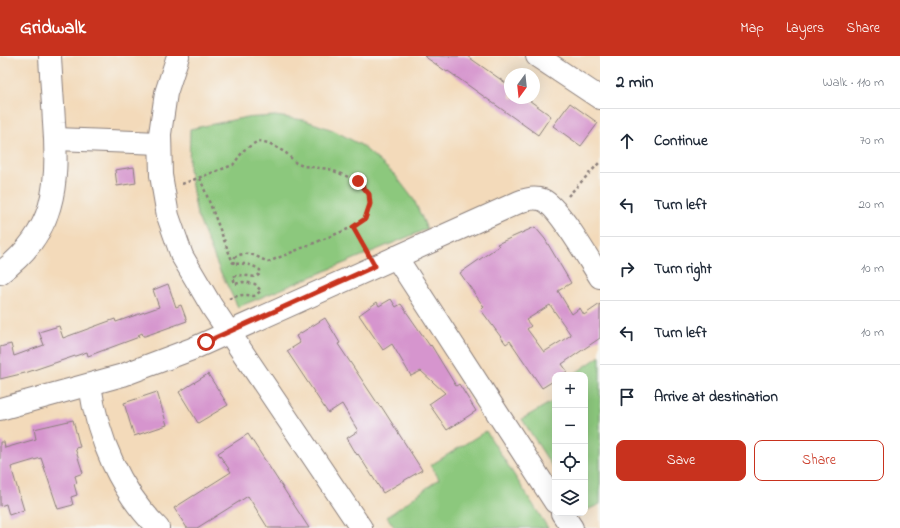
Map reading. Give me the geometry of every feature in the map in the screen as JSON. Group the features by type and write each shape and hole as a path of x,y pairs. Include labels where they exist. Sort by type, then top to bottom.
{"street":[{"path":"0,273 14,263 27,250 38,235 46,219 52,201 57,161 50,56"},
{"path":"178,56 166,93 160,143 163,191 168,216 182,256 228,332 361,528"},
{"path":"537,56 600,98"},
{"path":"56,139 160,143"},
{"path":"0,409 90,385 148,367 524,200 533,198 541,200 555,209 600,277"},
{"path":"396,257 552,497"},
{"path":"90,385 92,401 102,432 120,477 137,504 158,528"},
{"path":"564,516 572,528"}],"path":[{"path":"163,191 233,165 244,150 258,142 269,143 286,153 296,163 303,166 329,169 358,181 369,194 370,204 365,219 353,227 268,262 253,255 242,253 234,257 233,264"},
{"path":"555,209 600,162"},
{"path":"200,178 233,264"},
{"path":"353,227 375,266"},
{"path":"212,307 238,295 246,294 254,296 261,292 255,284 243,282 235,284 233,276 239,275 256,277 260,274 260,270 253,265 245,263 233,264"}],"green space":[{"path":"275,116 304,120 333,130 361,145 395,175 414,200 427,229 238,307 220,271 197,215 189,169 190,129 242,118"},
{"path":"600,356 600,504 588,510 588,372 577,372"},
{"path":"552,402 552,466 522,419"},
{"path":"486,431 548,528 395,528 387,517 439,479 431,465"}],"building":[{"path":"424,56 467,56 504,82 504,104 534,104 551,116 538,135 448,71 447,72"},
{"path":"570,103 598,123 581,146 553,126"},
{"path":"134,167 136,183 117,186 115,170"},
{"path":"535,227 545,239 571,283 558,291 572,314 580,308 584,315 600,304 600,338 562,364 567,371 566,372 552,372 552,382 542,388 510,341 506,344 481,310 484,307 460,273 499,246 497,244","holes":["550,305 571,335 544,352 527,329 531,326 526,320"]},
{"path":"168,284 176,307 181,305 187,321 145,336 143,336 142,333 138,335 139,337 88,356 87,352 25,373 0,379 0,347 11,344 14,356 44,345 39,332 59,326 63,338 115,319 116,322 159,307 153,290"},
{"path":"391,299 396,307 401,304 430,346 431,345 456,386 459,384 476,411 447,430 429,404 445,393 421,371 411,376 392,344 383,350 359,315 377,302 379,306"},
{"path":"325,318 340,343 338,344 380,407 381,406 422,470 383,493 347,438 358,431 342,404 328,413 287,351 300,343 296,336"},
{"path":"208,374 228,405 198,423 179,392"},
{"path":"157,392 167,425 134,436 124,403"},
{"path":"73,420 80,447 75,448 83,473 75,476 77,483 74,484 77,495 71,497 73,505 58,509 41,458 11,467 24,510 9,515 6,504 0,506 0,442 4,442 5,448 36,439 34,429"},
{"path":"248,434 309,528 268,528 248,496 197,528 187,528 174,508 231,472 218,453"}],"route":[{"path":"206,342 375,266 353,227 365,219 370,204 369,194 358,181"}]}
